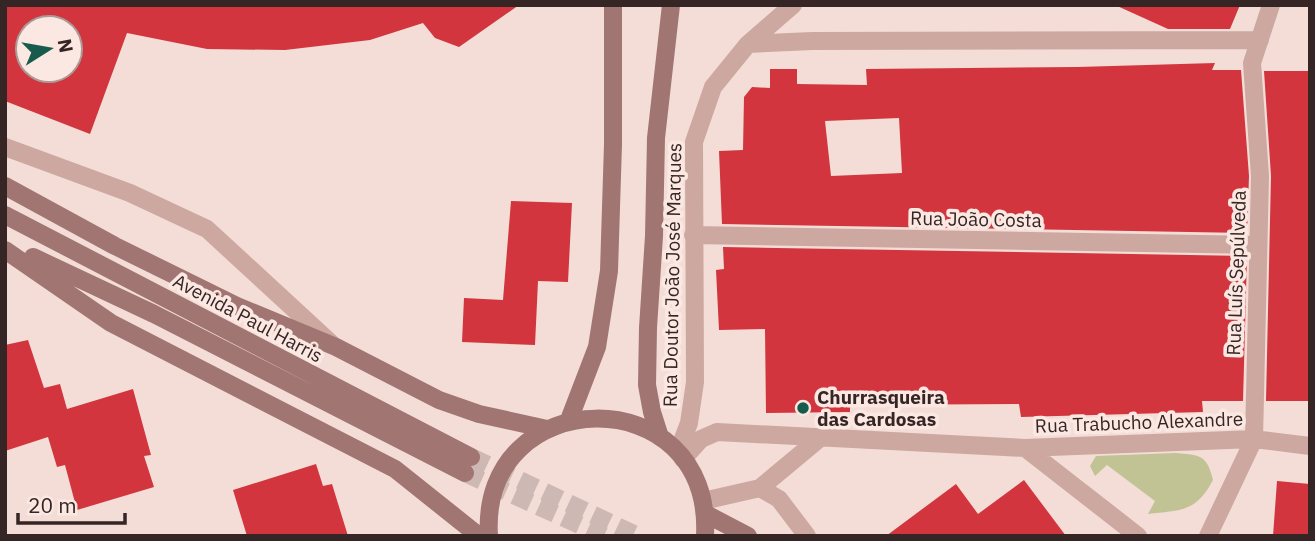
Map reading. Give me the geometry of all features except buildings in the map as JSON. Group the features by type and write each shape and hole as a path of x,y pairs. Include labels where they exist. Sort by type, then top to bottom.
{"main road":[{"path":"569,420 597,347 609,271 613,5"},
{"path":"660,437 647,385 648,328 654,236 656,138 671,5"},
{"path":"5,186 115,246 237,306 336,347 439,400 479,414 547,429"},
{"name":"Avenida Paul Harris","path":"5,215 468,465 154,314 58,271 5,242"},
{"path":"5,250 111,323 395,470 479,536"},
{"path":"489,536 491,499 499,477 512,458 528,441 547,429 569,420 593,417 617,419 639,425 660,437 680,456 693,474 704,507 705,536"},
{"path":"704,507 748,536"}],"street":[{"name":"Rua Doutor João José Marques","path":"680,456 690,423 695,382 694,142 713,87 748,44 793,5"},
{"name":"Rua Luís Sepúlveda","path":"1208,536 1254,439 1260,176 1252,63 1271,5"},
{"path":"748,44 812,41 1260,40"},
{"path":"5,147 130,193 207,229 336,347"},
{"name":"Rua João Costa","path":"694,235 1258,245"},
{"name":"Rua Trabucho Alexandre","path":"680,456 701,439 717,432 1025,447 1254,439 1310,446"},
{"path":"704,507 760,488 820,438"},
{"name":"Rua Trabucho Alexandre","path":"1025,447 1138,536"},
{"path":"760,488 779,499 807,536"}],"green space":[{"path":"1175,453 1201,458 1208,465 1213,480 1194,504 1170,512 1148,514 1155,501 1107,465 1095,476 1090,466 1096,456"}],"tunnel":[{"path":"471,457 638,536"},
{"path":"465,473 604,536"}],"place":[{"name":"Churrasqueira das Cardosas","path":"803,408"}]}
